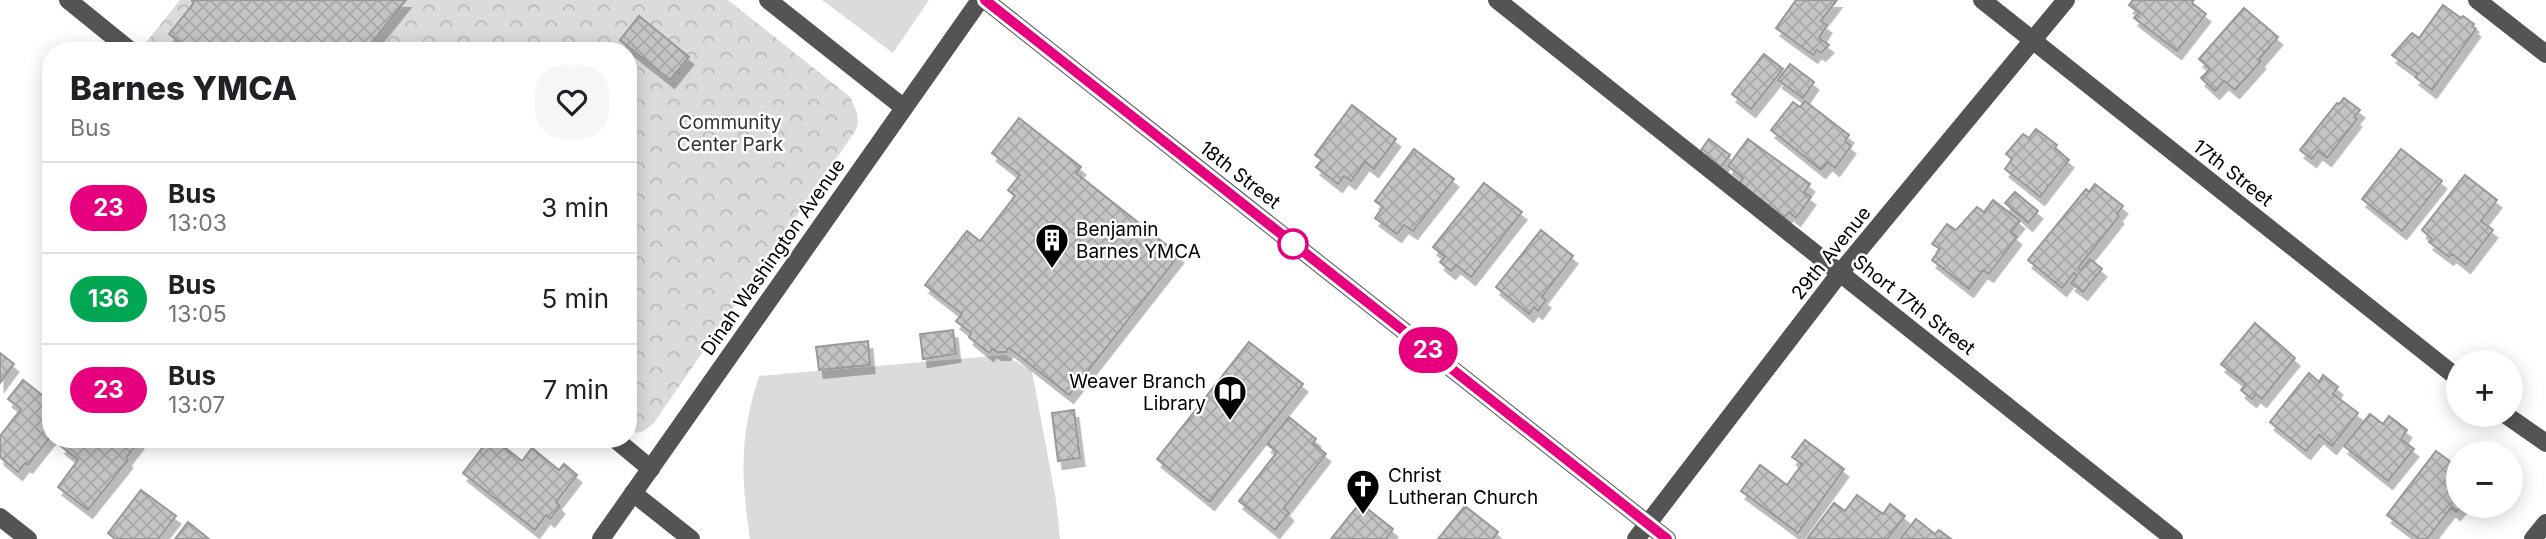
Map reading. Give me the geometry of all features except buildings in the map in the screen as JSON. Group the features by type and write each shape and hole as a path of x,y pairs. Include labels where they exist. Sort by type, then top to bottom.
{"street":[{"path":"68,0 120,42"},
{"path":"768,0 904,107"},
{"name":"Dinah Washington Avenue","path":"601,539 980,0"},
{"name":"18th Street","path":"985,0 1667,539"},
{"name":"Short 17th Street","path":"1497,0 2174,539"},
{"name":"17th Street","path":"1982,0 2446,369"},
{"name":"29th Avenue","path":"1636,539 1840,273 2066,0"},
{"path":"2477,0 2546,54"},
{"path":"2523,427 2546,443"},
{"path":"626,448 651,468"},
{"path":"633,493 691,539"},
{"path":"0,516 28,539"},
{"path":"2533,539 2546,523"}],"green space":[{"name":"Community Center Park","path":"180,0 728,0 850,97 858,123 856,130 653,424 637,432 637,42 146,42"},
{"path":"822,0 929,0 893,53"},
{"path":"1005,355 1032,371 1056,500 1060,539 750,539 744,476 745,438 759,376"}],"bus line":[{"name":"23","path":"985,0 1667,539"}],"place":[{"name":"Benjamin Barnes YMCA","path":"1052,270"},
{"name":"Weaver Branch Library","path":"1230,422"},
{"name":"Christ Lutheran Church","path":"1363,516"}]}
